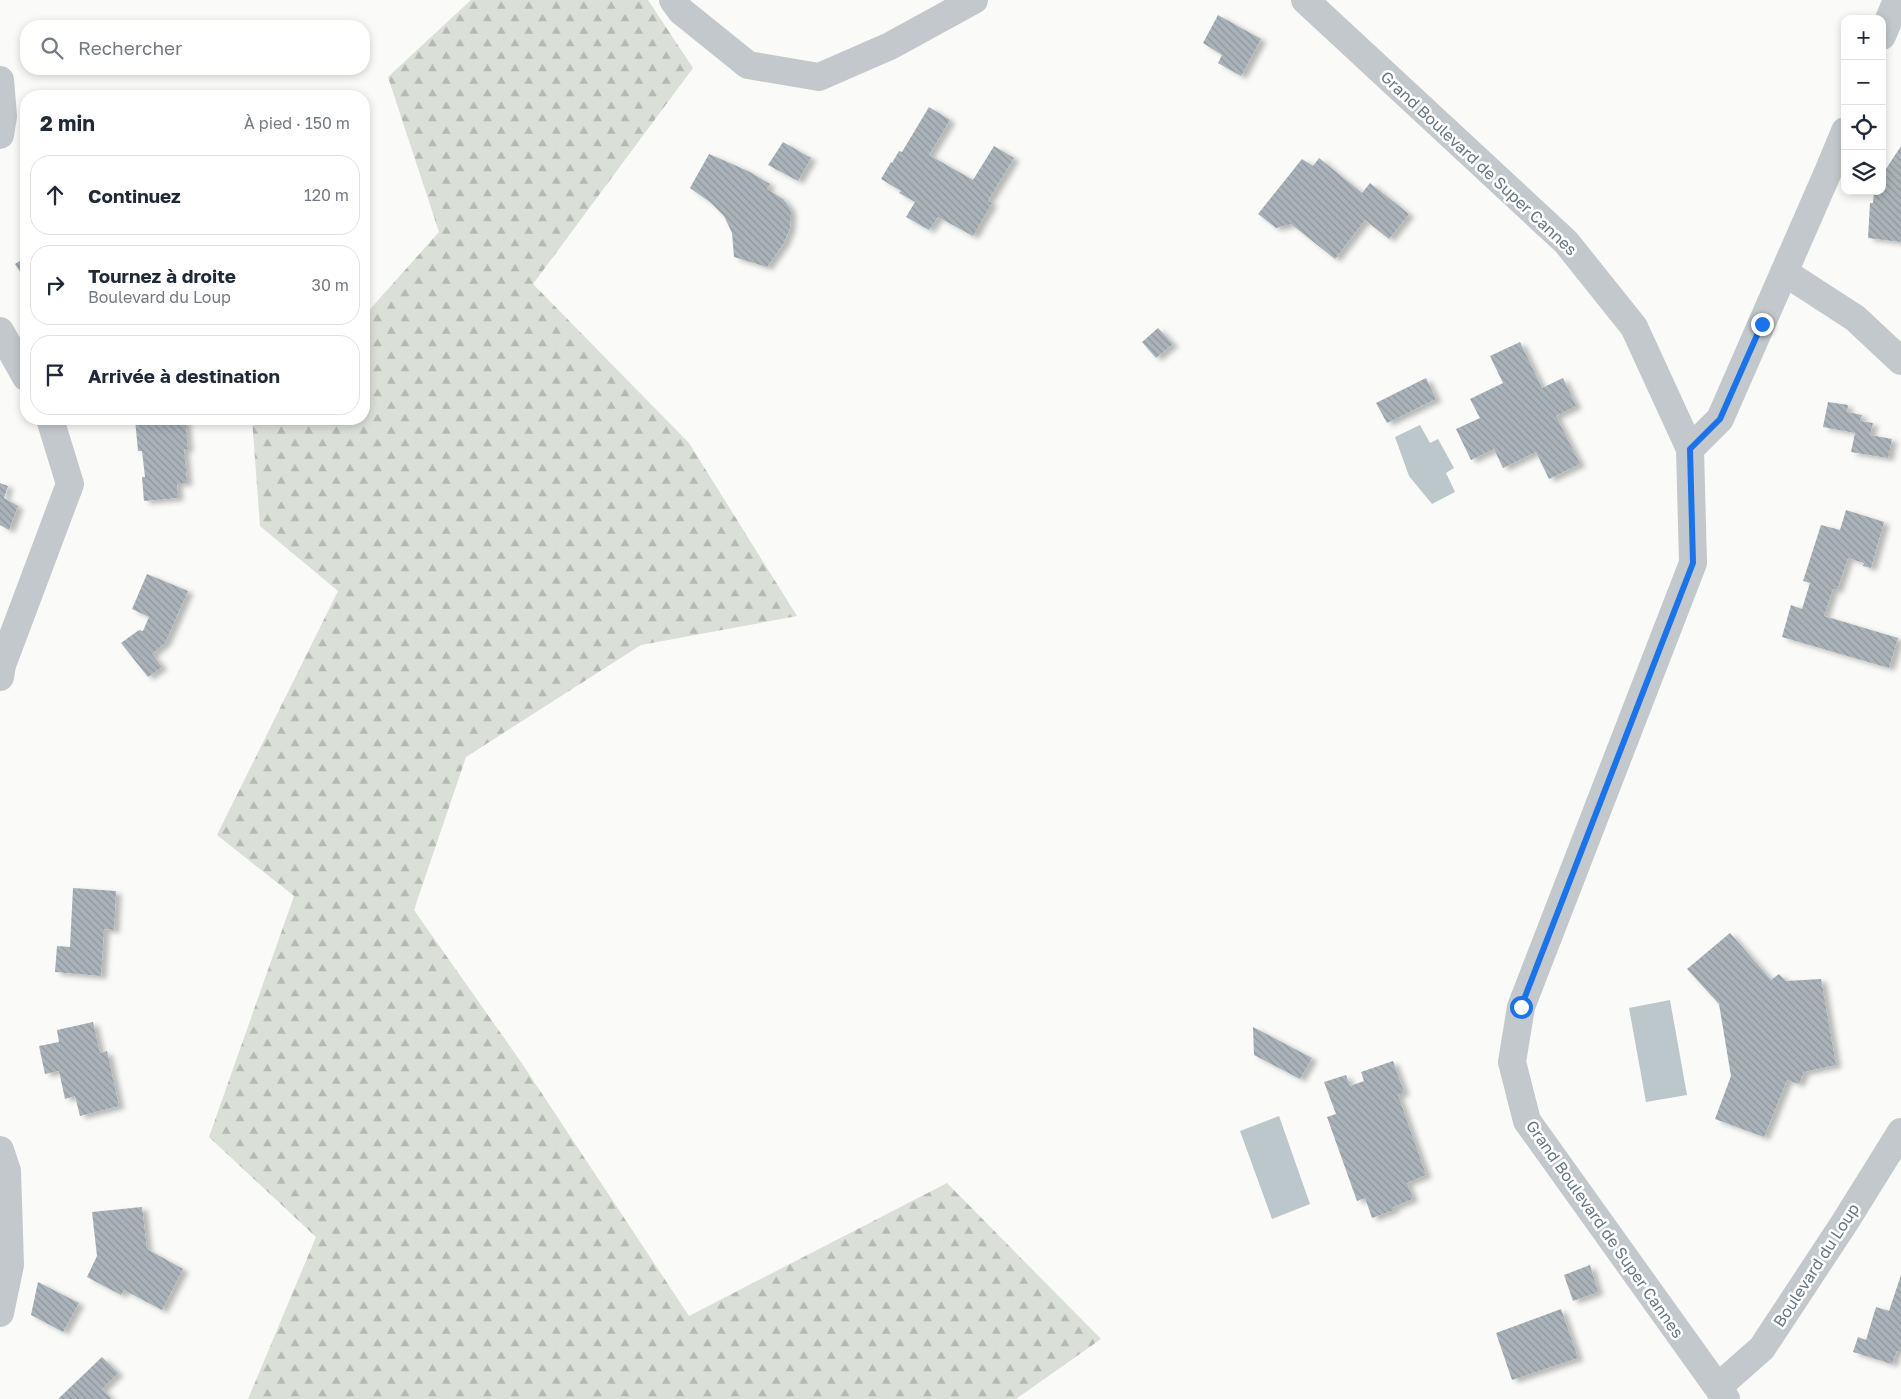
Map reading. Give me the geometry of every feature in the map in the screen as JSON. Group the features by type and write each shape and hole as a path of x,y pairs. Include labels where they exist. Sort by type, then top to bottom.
{"street":[{"path":"673,0 681,11 748,65 819,77 890,46 974,0"},
{"name":"Grand Boulevard de Super Cannes","path":"1305,0 1566,242 1634,327 1690,449 1693,563 1521,1007 1512,1062 1527,1121 1722,1393"},
{"path":"1886,26 1897,0"},
{"path":"0,80 3,116 0,135"},
{"path":"1690,449 1720,419 1841,141"},
{"path":"1784,272 1855,318 1901,361"},
{"path":"0,331 20,366"},
{"path":"0,677 2,665 70,484 52,425"},
{"name":"Boulevard du Loup","path":"1722,1393 1762,1348 1845,1222 1901,1132"},
{"path":"0,1150 7,1171 10,1265 0,1312"}],"green space":[{"path":"471,0 648,0 693,68 533,284 689,443 797,616 641,645 466,757 414,910 521,1062 689,1316 947,1183 1101,1339 1016,1399 248,1399 316,1237 209,1137 294,896 217,835 338,591 260,526 252,425 370,425 370,309 439,232 388,77"}],"shaded area":[{"path":"1420,425 1430,443 1438,439 1454,468 1446,473 1455,492 1432,504 1409,476 1395,437"},
{"path":"1670,1000 1687,1095 1646,1102 1629,1008"},
{"path":"1279,1116 1310,1204 1272,1219 1240,1131"}],"building":[{"path":"1218,15 1261,39 1241,76 1218,63 1222,55 1203,43"},
{"path":"929,107 950,120 929,155 973,180 994,146 1014,158 988,201 992,203 973,236 938,217 929,230 906,217 915,202 899,193 901,191 881,179 899,151 902,152"},
{"path":"783,142 811,158 798,181 768,165"},
{"path":"1901,146 1901,242 1868,238 1870,203 1873,203 1874,195 1886,195 1886,169"},
{"path":"709,154 748,171 770,184 767,189 783,199 789,207 791,213 790,228 784,243 767,267 734,257 732,233 724,216 710,202 690,188"},
{"path":"1319,158 1362,193 1370,183 1409,214 1389,239 1365,220 1335,259 1291,224 1276,228 1258,214 1302,159 1313,166"},
{"path":"20,261 20,272 15,264"},
{"path":"1158,328 1173,344 1156,358 1142,342"},
{"path":"1520,342 1542,388 1563,378 1576,406 1556,416 1580,464 1549,479 1536,452 1503,468 1494,449 1471,460 1456,429 1480,418 1470,399 1503,383 1490,356"},
{"path":"1426,378 1436,399 1387,423 1376,403"},
{"path":"1828,402 1848,405 1847,412 1862,415 1860,421 1873,423 1870,435 1892,439 1888,458 1851,452 1855,433 1823,427"},
{"path":"136,425 186,425 188,449 184,449 187,483 177,483 178,498 144,501 142,477 145,477 142,451 138,451"},
{"path":"0,483 8,486 4,498 18,506 9,530 0,525"},
{"path":"1846,510 1884,522 1871,568 1863,566 1864,563 1848,558 1837,590 1833,589 1824,616 1898,638 1889,668 1782,637 1791,605 1802,609 1810,583 1803,581 1821,525 1840,530"},
{"path":"147,574 188,591 165,643 152,654 162,667 148,677 121,643 139,630 143,631 149,617 132,609"},
{"path":"73,888 116,891 114,930 104,929 101,976 55,972 57,946 70,947"},
{"path":"1730,933 1771,980 1779,974 1786,981 1821,979 1836,1065 1804,1072 1799,1084 1787,1080 1764,1137 1715,1119 1731,1076 1719,1004 1687,969"},
{"path":"93,1022 100,1053 107,1051 119,1106 80,1116 75,1096 65,1099 59,1071 45,1074 39,1046 59,1042 57,1030"},
{"path":"1253,1027 1312,1058 1300,1079 1254,1055"},
{"path":"1393,1061 1404,1092 1398,1095 1426,1175 1407,1183 1413,1199 1393,1207 1394,1210 1372,1218 1365,1198 1357,1201 1327,1117 1336,1114 1324,1082 1346,1075 1350,1086 1364,1081 1361,1072"},
{"path":"142,1207 147,1249 183,1269 162,1310 124,1290 121,1295 87,1277 97,1256 92,1212"},
{"path":"1590,1265 1598,1292 1573,1301 1564,1275"},
{"path":"1901,1275 1901,1352 1897,1351 1892,1364 1853,1352 1858,1337 1866,1340 1876,1307 1889,1311"},
{"path":"38,1282 79,1303 63,1332 31,1315"},
{"path":"1561,1309 1578,1358 1512,1380 1496,1333"},
{"path":"102,1357 118,1373 102,1389 112,1399 58,1399"}],"route":[{"path":"1521,1007 1693,563 1690,449 1720,419 1762,324"}]}
